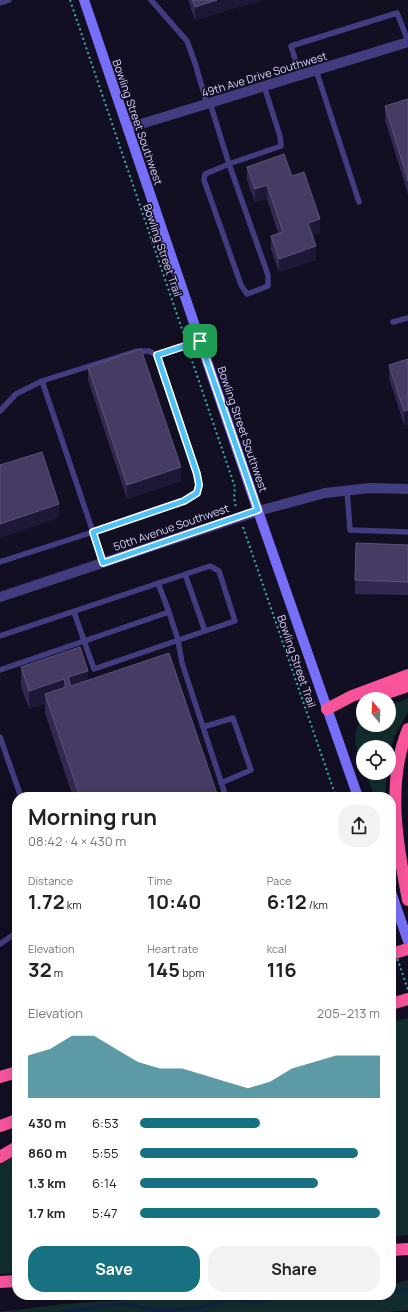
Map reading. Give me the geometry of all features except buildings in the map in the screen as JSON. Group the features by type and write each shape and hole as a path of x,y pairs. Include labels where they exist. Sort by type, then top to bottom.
{"highway":[{"path":"328,709 352,696 408,675"},
{"path":"390,692 408,686"},
{"path":"328,709 356,703"},
{"path":"394,792 397,765 402,744 408,729"},
{"path":"396,811 400,855 408,900"},
{"path":"396,953 408,949"},
{"path":"396,1003 408,999"},
{"path":"396,1009 408,1006"},
{"path":"0,1077 12,1073"},
{"path":"0,1126 12,1122"},
{"path":"0,1157 12,1150"},
{"path":"396,1249 408,1248"},
{"path":"0,1282 12,1281"}],"main road":[{"name":"Bowling Street Southwest","path":"84,0 258,510 356,792"},
{"path":"396,906 408,941"}],"street":[{"name":"49th Ave Drive Southwest","path":"128,128 408,42"},
{"name":"50th Avenue Southwest","path":"0,597 258,510 325,493 370,488 408,489"}],"lane":[{"path":"0,3 9,0"},
{"path":"151,0 187,41 229,164 268,275 268,286 247,294 241,285 204,180 205,174 229,164 281,146 280,136 264,86"},
{"path":"300,75 291,46 397,13 408,42"},
{"path":"316,70 358,202"},
{"path":"393,322 408,318"},
{"path":"0,411 16,394 42,381 137,351 148,351 157,355 200,341"},
{"path":"0,562 184,501 197,493 199,485 197,474 157,355"},
{"path":"42,381 103,563"},
{"path":"348,490 350,530 408,532"},
{"path":"0,636 210,566 220,571 236,621 94,669 74,612"},
{"path":"185,574 205,631"},
{"path":"158,584 178,640 182,663 224,792"},
{"path":"0,670 169,612"},
{"path":"203,727 233,718 251,770 221,783"},
{"path":"0,737 19,792"},
{"path":"0,944 12,936"}],"path":[{"name":"Bowling Street Trail","path":"70,0 235,487 235,506"},
{"name":"Bowling Street Trail","path":"244,529 334,792"},
{"path":"396,955 408,990"}],"green space":[{"path":"408,698 408,712 393,740 356,740 356,742 355,735 356,732 396,732 396,702"},
{"path":"368,780 386,780 386,792 373,792"},
{"path":"408,1018 408,1235 396,1236 396,1021"},
{"path":"12,1158 12,1273 0,1274 0,1165"},
{"path":"408,1280 408,1310 387,1312 0,1312 63,1304 125,1300 396,1300 396,1284"}],"waterway":[{"path":"396,1291 408,1291"},
{"path":"60,1312 124,1304 154,1310 201,1308 227,1300"},
{"path":"237,1300 257,1303 268,1300"}],"route":[{"path":"200,341 258,510 103,563 93,532 184,501 197,493 199,485 197,474 157,355 200,341"}]}
